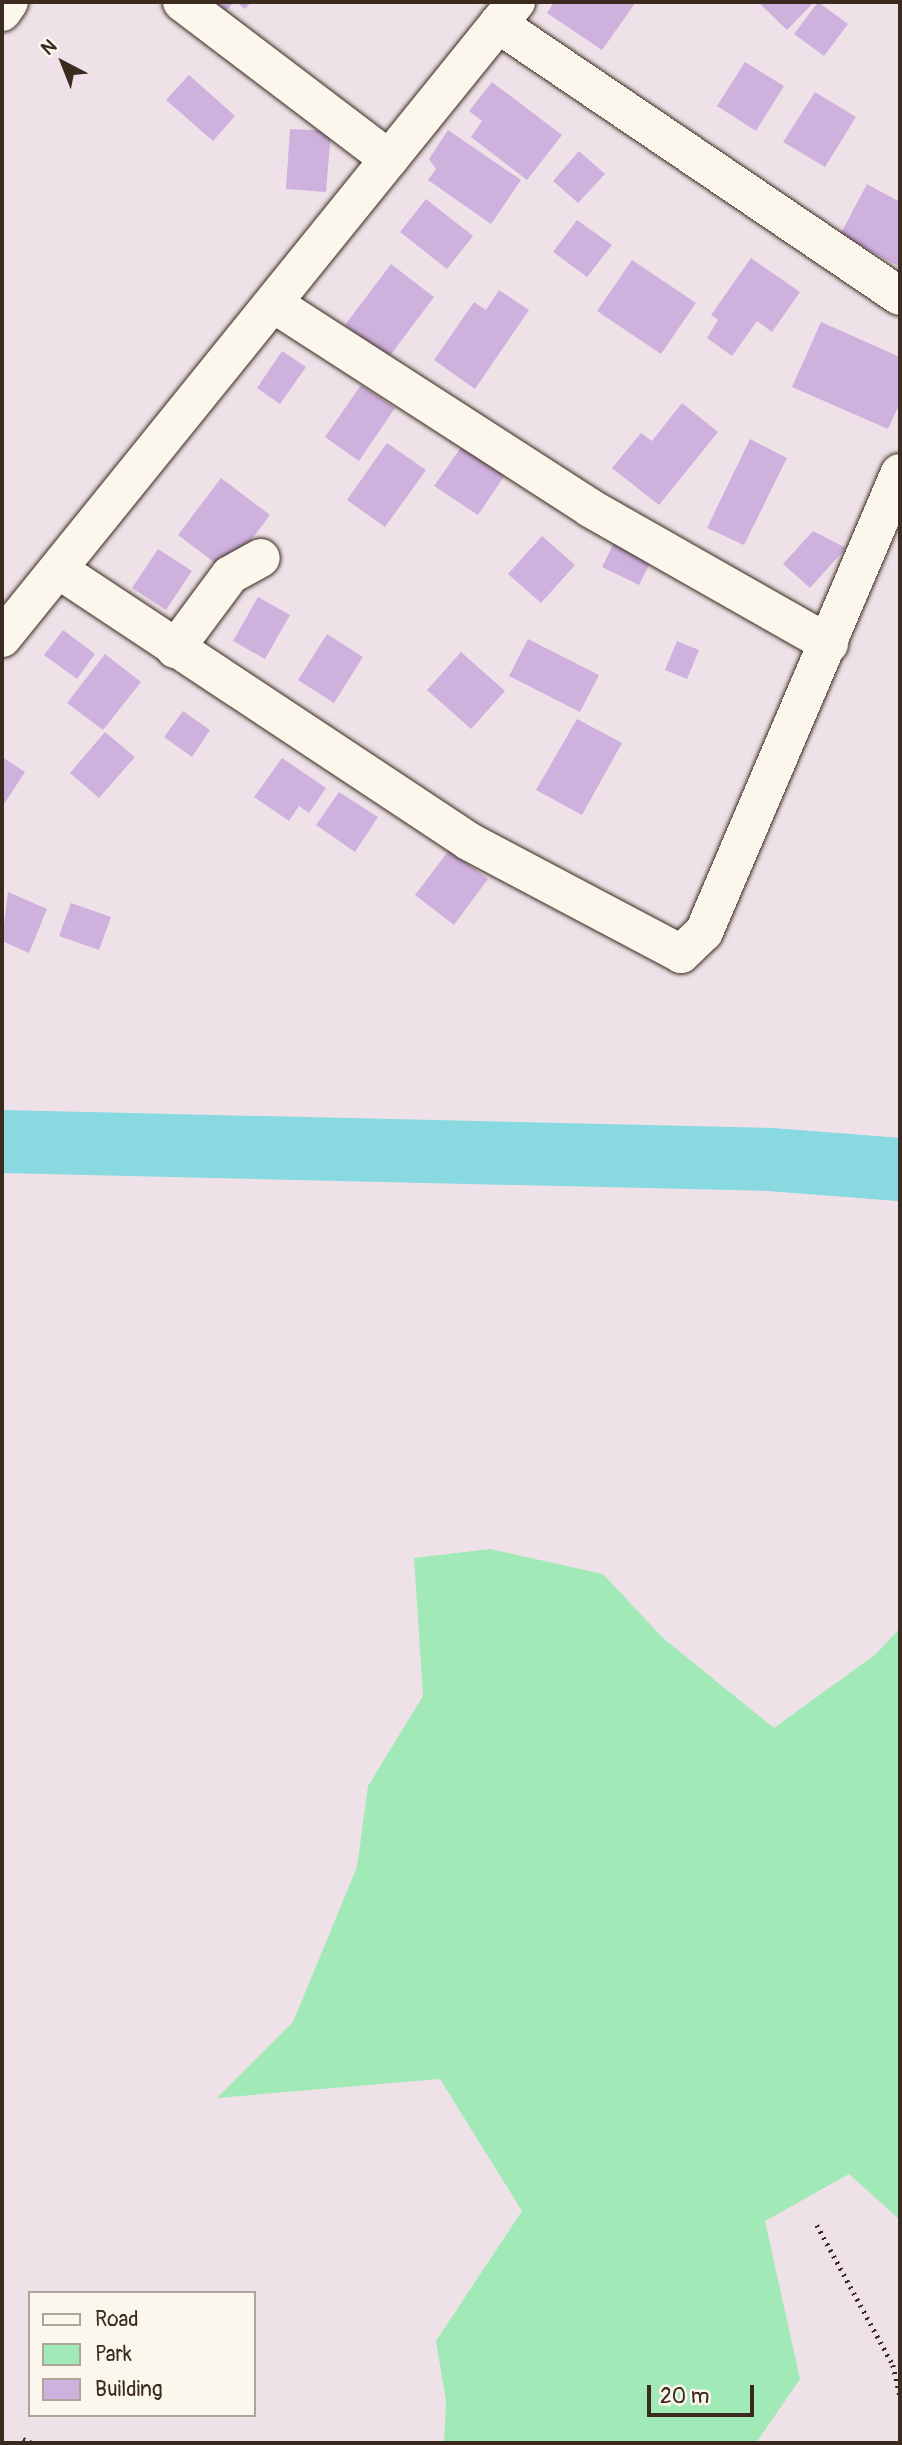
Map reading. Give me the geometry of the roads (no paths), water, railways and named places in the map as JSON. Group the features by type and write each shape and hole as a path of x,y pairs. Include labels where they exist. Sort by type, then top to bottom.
{"street":[{"path":"2,12 9,2"},
{"path":"181,2 389,159"},
{"path":"2,638 507,13 900,296"},
{"path":"274,304 614,522 829,644"},
{"path":"59,570 468,841 681,954 705,932 900,473"},
{"path":"175,649 230,575 261,558"}],"waterway":[{"path":"2,1141 770,1159 900,1169"}]}
